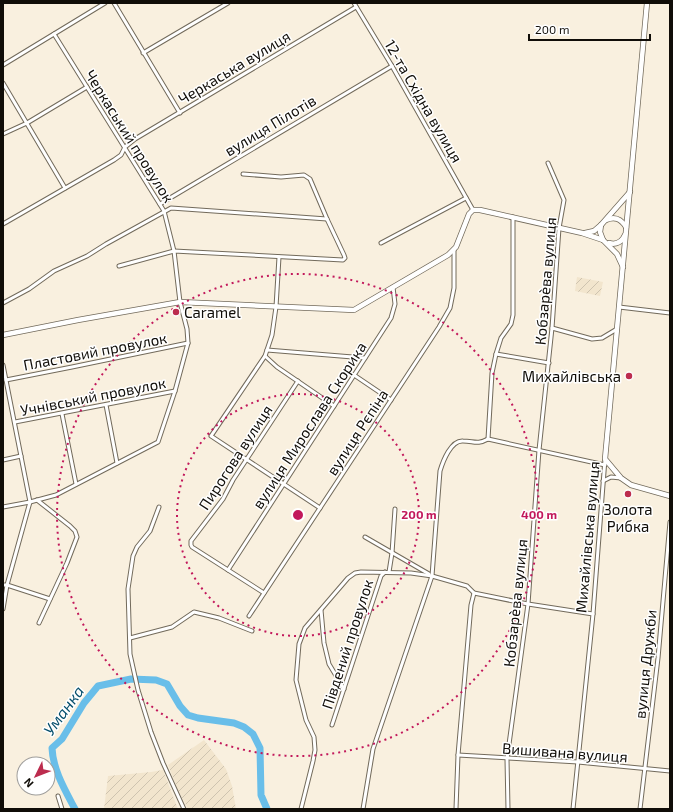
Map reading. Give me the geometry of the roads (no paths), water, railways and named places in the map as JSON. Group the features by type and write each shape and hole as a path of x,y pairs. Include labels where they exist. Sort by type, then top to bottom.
{"main road":[{"name":"Михайлівська вулиця","path":"605,459 631,191 647,3"},
{"path":"623,267 617,254 605,241 600,232 603,223 631,191"},
{"path":"3,335 180,302 354,310 448,255 456,247 468,214 473,210 480,210 582,233 614,244 622,240 626,231 622,221 618,218 613,218 589,233 582,233"},
{"path":"605,459 620,478 631,485 670,496"}],"street":[{"path":"3,65 105,3"},
{"path":"114,3 180,113"},
{"path":"143,53 228,3"},
{"name":"12-та Східна вулиця","path":"354,3 392,66 473,210"},
{"name":"Черкаська вулиця","path":"3,224 114,160 121,154 125,147 135,139 356,7"},
{"name":"Черкаський провулок","path":"54,34 164,211 174,251 180,302 188,329 188,343"},
{"name":"вулиця Пілотів","path":"160,204 392,66"},
{"path":"3,83 65,188"},
{"path":"3,134 27,123 87,87"},
{"name":"Кобзарèва вулиця","path":"508,809 507,759 528,604 539,450 549,363 559,228 564,200 548,163"},
{"path":"119,266 174,251 343,260 345,258 308,177 281,177 243,174"},
{"path":"381,243 466,198"},
{"path":"3,304 29,289 54,271 87,256 171,208 327,219"},
{"path":"488,439 492,381 496,354 501,338 511,324 513,316 513,217"},
{"name":"вулиця Рєпіна","path":"249,616 439,328 450,308 454,288 454,249"},
{"path":"279,257 276,307 272,335 265,356 211,436 320,508"},
{"name":"вулиця Мирослава Скорика","path":"228,570 391,318 395,304 393,287"},
{"path":"619,308 670,313"},
{"path":"552,328 592,340 602,338 617,329"},
{"path":"3,507 30,502 56,494 157,443 175,391 188,343"},
{"name":"Пластовий провулок","path":"6,380 188,343"},
{"path":"267,350 365,358"},
{"path":"496,354 549,363"},
{"path":"265,356 277,367 334,406"},
{"path":"3,365 30,502 5,585 3,609"},
{"path":"354,375 391,400"},
{"name":"Пирогова вулиця","path":"228,570 192,547 191,541 223,498 233,480 298,382"},
{"name":"Учнівський провулок","path":"15,422 175,391"},
{"path":"106,405 117,463"},
{"path":"62,414 76,484"},
{"path":"363,809 373,749 432,576 440,471 443,460 454,444 458,441 481,443 488,439 605,465"},
{"path":"3,460 21,456"},
{"name":"Михайлівська вулиця","path":"573,809 593,614 605,459"},
{"path":"604,481 611,477 620,478"},
{"path":"36,500 75,531 77,536 67,563 39,623"},
{"path":"159,507 150,531 137,547 133,556 128,589 130,654 138,690 162,762 184,809"},
{"name":"Південий провулок","path":"332,725 381,576 387,572 392,553 395,509"},
{"name":"вулиця Дружби","path":"640,809 658,658 670,522"},
{"path":"365,537 432,576"},
{"path":"228,570 264,593"},
{"path":"301,809 315,750 314,737 306,720 296,680 299,644 305,628 348,578 355,573 387,572 432,576 467,586 474,593 528,604 593,614"},
{"path":"5,585 50,599"},
{"path":"456,809 458,755 471,605 474,593"},
{"path":"321,610 324,643 329,664 344,689"},
{"path":"130,638 172,627 194,612 219,618 252,631"},
{"name":"Вишивана вулиця","path":"458,755 578,762 670,771"},
{"path":"58,796 62,809"}],"waterway":[{"name":"Уманка","path":"75,809 57,772 52,748 62,739 84,703 98,686 131,679 156,680 167,684 180,706 188,715 198,718 234,723 244,727 253,734 260,748 261,795 267,809"}],"place":[{"name":"Caramel","path":"176,312"},
{"name":"Михайлівська","path":"629,376"},
{"name":"Золота Рибка","path":"628,494"}]}
